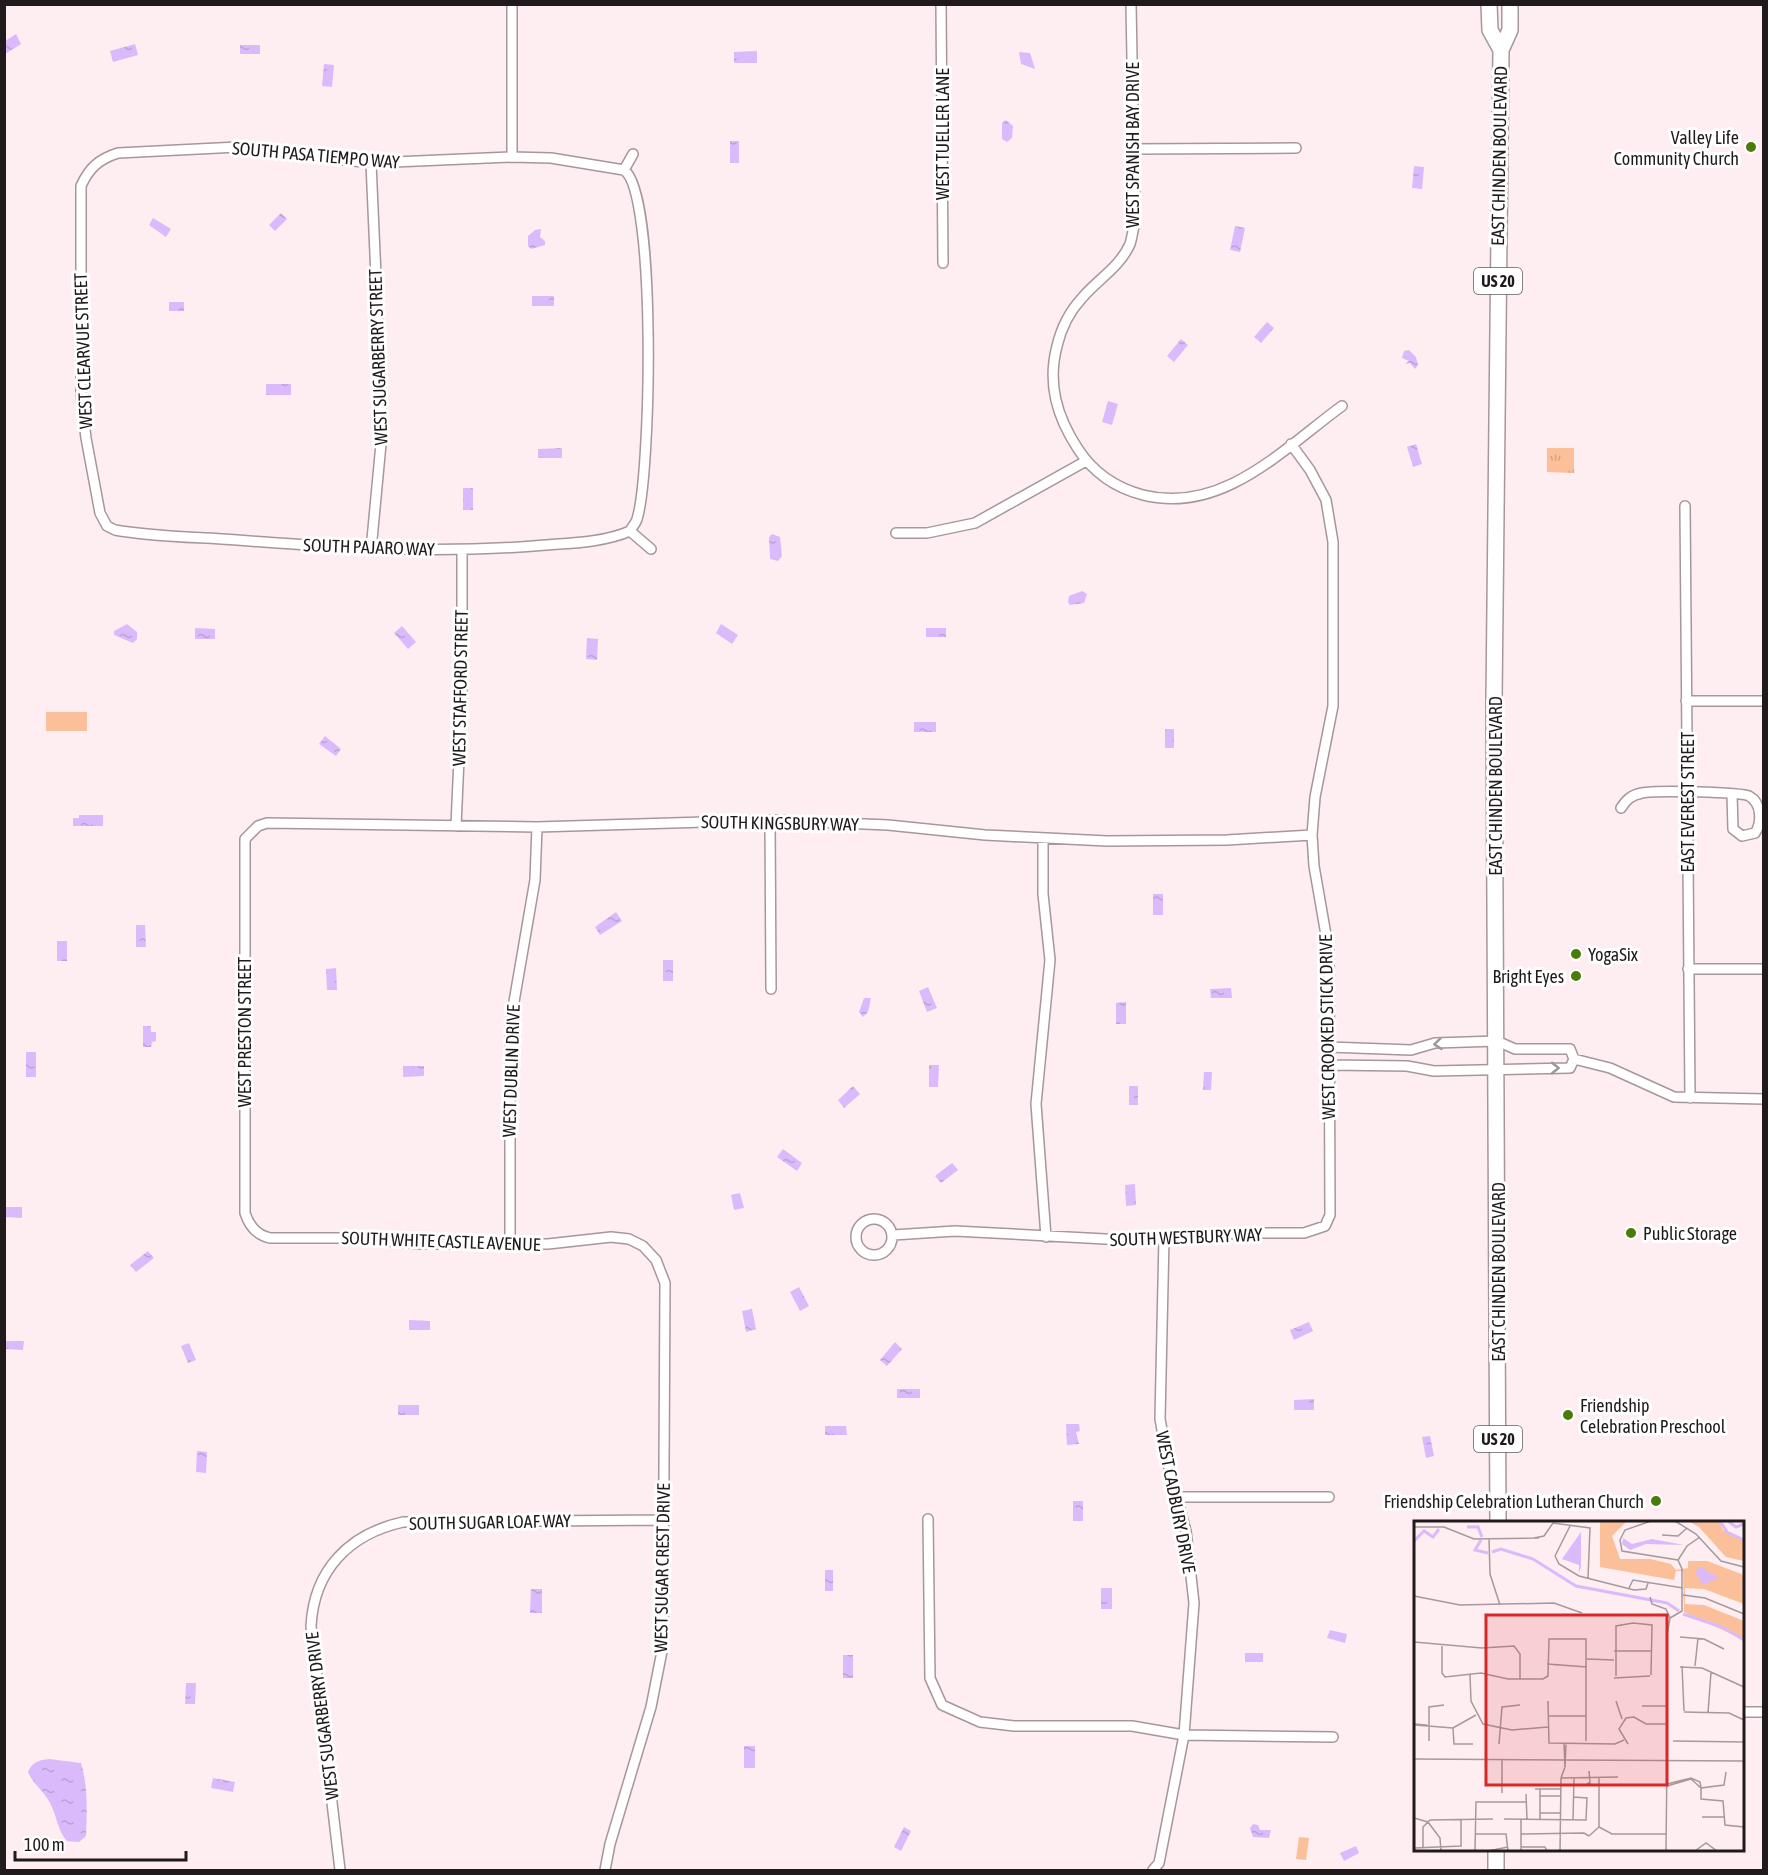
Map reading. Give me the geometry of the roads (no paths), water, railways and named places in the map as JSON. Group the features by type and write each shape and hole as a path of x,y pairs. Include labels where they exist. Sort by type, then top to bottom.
{"main road":[{"name":"EAST CHINDEN BOULEVARD","path":"1489,4 1490,30 1501,50"},
{"name":"EAST CHINDEN BOULEVARD","path":"1498,1521 1494,699 1501,50 1510,30 1510,4"},
{"path":"1496,1851 1496,1870"}],"street":[{"path":"512,4 512,157"},
{"name":"WEST TUELLER LANE","path":"941,4 943,263"},
{"name":"WEST SPANISH BAY DRIVE","path":"1131,4 1135,222 1130,244 1119,262 1081,298 1066,322 1057,346 1053,371 1056,403 1064,427 1086,461 1097,471 1132,492 1157,498 1187,499 1224,489 1342,406"},
{"name":"SOUTH PASA TIEMPO WAY","path":"86,174 100,161 118,153 212,146 371,163 512,157 551,158 624,170"},
{"path":"1134,149 1296,148"},
{"path":"633,154 624,170 634,183 640,223 649,333 649,389 643,480 637,520 630,531 651,549"},
{"name":"WEST SUGARBERRY STREET","path":"371,163 381,390 381,444 371,550"},
{"name":"WEST CLEARVUE STREET","path":"86,174 79,200 81,395 86,438 100,513 107,526"},
{"name":"WEST CROOKED STICK DRIVE","path":"1291,444 1314,476 1326,500 1333,542 1333,706 1315,796 1312,835 1314,866 1329,952 1330,1215 1324,1227"},
{"path":"896,533 927,533 975,523 1086,461"},
{"name":"EAST EVEREST STREET","path":"1685,506 1690,1098"},
{"name":"SOUTH PAJARO WAY","path":"107,526 121,531 371,550 462,550 567,544 618,536 630,531"},
{"name":"WEST STAFFORD STREET","path":"456,826 462,691 462,550"},
{"path":"1686,701 1764,701"},
{"path":"1621,808 1627,798 1643,793 1743,794 1756,801 1760,815 1755,833 1742,836 1733,829 1732,794"},
{"path":"770,820 771,988"},
{"name":"SOUTH KINGSBURY WAY","path":"252,833 258,826 267,824 537,827 770,820 888,825 1043,839 1227,840 1312,835"},
{"name":"WEST DUBLIN DRIVE","path":"510,1244 510,1024 536,880 537,827"},
{"name":"WEST PRESTON STREET","path":"252,833 245,840 243,849 245,1213 248,1223 256,1230"},
{"path":"1043,839 1043,894 1050,960 1036,1104 1046,1237"},
{"path":"1688,969 1764,969"},
{"path":"1329,1047 1411,1050 1435,1043 1497,1041 1515,1049 1570,1049 1574,1059 1570,1068 1434,1071 1407,1066 1329,1065"},
{"path":"1574,1059 1610,1068 1674,1097 1764,1099"},
{"path":"873,1218 888,1225 892,1235 889,1247 879,1254 867,1253 856,1239 859,1227 873,1218"},
{"name":"SOUTH WESTBURY WAY","path":"892,1235 955,1231 1085,1240 1304,1233 1324,1227"},
{"name":"SOUTH WHITE CASTLE AVENUE","path":"256,1230 262,1236 270,1238 360,1238 418,1244 548,1244 611,1237 629,1239 643,1246 656,1260"},
{"name":"WEST CADBURY DRIVE","path":"1154,1870 1159,1863 1184,1735 1194,1603 1186,1531 1160,1419 1164,1238"},
{"name":"WEST SUGAR CREST DRIVE","path":"605,1870 659,1669 664,1622 665,1283 656,1260"},
{"path":"1177,1497 1329,1497"},
{"path":"928,1519 930,1678 942,1705 980,1722 1014,1726 1132,1726 1184,1735 1334,1737"},
{"name":"SOUTH SUGAR LOAF WAY","path":"330,1565 348,1546 366,1534 403,1522 664,1520"},
{"name":"WEST SUGARBERRY DRIVE","path":"330,1565 316,1594 311,1626 340,1870"},
{"path":"1744,1712 1764,1712"}],"water":[{"path":"16,34 21,44 5,54 5,41"},
{"path":"135,44 138,55 113,62 110,51"},
{"path":"240,45 260,45 260,54 240,54"},
{"path":"757,51 757,63 734,63 734,52"},
{"path":"1019,52 1030,53 1035,69 1021,64"},
{"path":"324,64 334,65 332,87 322,86"},
{"path":"1006,120 1013,126 1012,138 1007,142 1002,139 1002,123"},
{"path":"730,141 739,141 739,163 730,163"},
{"path":"1414,166 1424,167 1422,189 1412,188"},
{"path":"281,213 287,219 275,231 269,225"},
{"path":"153,218 171,229 166,237 149,225"},
{"path":"1235,226 1245,228 1240,252 1230,250"},
{"path":"541,229 540,237 545,241 545,245 531,249 528,246 528,236 535,230"},
{"path":"532,296 554,296 554,306 532,306"},
{"path":"169,302 184,302 184,311 169,311"},
{"path":"1267,322 1274,328 1261,343 1254,337"},
{"path":"1181,339 1188,345 1174,362 1167,356"},
{"path":"1409,350 1416,357 1418,365 1415,369 1410,363 1405,364 1409,361 1402,358 1404,351"},
{"path":"266,384 291,384 291,395 266,395"},
{"path":"1108,401 1118,404 1112,425 1102,422"},
{"path":"1416,444 1422,464 1413,467 1407,447"},
{"path":"562,448 562,458 538,458 538,449"},
{"path":"463,488 473,488 473,510 463,510"},
{"path":"772,534 780,537 782,556 778,561 770,559 769,537"},
{"path":"1082,591 1087,594 1084,603 1070,605 1069,596"},
{"path":"127,624 137,632 137,639 133,643 114,635 114,631"},
{"path":"721,624 738,635 732,644 716,633"},
{"path":"402,626 416,642 408,649 394,633"},
{"path":"195,628 215,629 215,639 195,639"},
{"path":"926,628 946,628 946,637 926,637"},
{"path":"587,638 598,639 597,660 586,659"},
{"path":"914,722 936,722 936,732 914,732"},
{"path":"1165,729 1174,729 1174,748 1165,748"},
{"path":"325,736 341,749 336,756 319,744"},
{"path":"79,815 103,815 103,826 73,826 73,818 79,818"},
{"path":"1153,894 1163,894 1163,915 1153,915"},
{"path":"616,912 622,921 600,935 595,927"},
{"path":"136,925 145,925 146,947 136,947"},
{"path":"57,941 67,941 67,961 57,961"},
{"path":"663,960 673,960 673,981 663,981"},
{"path":"336,968 337,990 327,990 326,969"},
{"path":"928,987 937,1008 927,1012 919,991"},
{"path":"1231,988 1232,998 1211,998 1210,989"},
{"path":"864,998 871,998 868,1012 863,1017 859,1012"},
{"path":"1126,1002 1126,1024 1116,1024 1116,1003"},
{"path":"143,1026 151,1026 151,1032 156,1032 156,1041 152,1042 151,1047 143,1047"},
{"path":"26,1052 36,1052 36,1077 26,1077"},
{"path":"929,1065 939,1065 938,1087 929,1087"},
{"path":"403,1066 424,1066 424,1076 403,1077"},
{"path":"1204,1072 1212,1072 1211,1090 1203,1090"},
{"path":"853,1086 860,1094 844,1108 838,1100"},
{"path":"1129,1086 1138,1086 1138,1105 1129,1105"},
{"path":"783,1149 802,1163 797,1171 777,1157"},
{"path":"952,1163 958,1170 941,1183 935,1176"},
{"path":"1135,1184 1136,1205 1126,1206 1125,1185"},
{"path":"740,1193 744,1208 734,1210 731,1195"},
{"path":"5,1207 22,1207 22,1218 5,1217"},
{"path":"148,1251 154,1258 136,1272 130,1265"},
{"path":"799,1287 809,1306 800,1311 790,1292"},
{"path":"752,1309 756,1329 746,1332 742,1311"},
{"path":"409,1320 430,1321 430,1330 409,1330"},
{"path":"1309,1322 1313,1331 1294,1340 1290,1330"},
{"path":"5,1341 24,1341 23,1350 5,1349"},
{"path":"895,1342 902,1349 887,1366 880,1360"},
{"path":"189,1343 196,1360 188,1363 181,1346"},
{"path":"897,1389 920,1389 920,1398 897,1398"},
{"path":"1314,1399 1314,1410 1294,1410 1294,1400"},
{"path":"398,1405 419,1405 419,1415 398,1415"},
{"path":"1066,1424 1079,1424 1080,1431 1076,1432 1079,1444 1067,1445"},
{"path":"825,1426 846,1426 847,1435 825,1435"},
{"path":"1430,1436 1434,1456 1426,1458 1422,1437"},
{"path":"197,1451 207,1452 206,1473 196,1472"},
{"path":"1073,1501 1083,1501 1083,1521 1073,1521"},
{"path":"825,1570 833,1570 833,1591 825,1591"},
{"path":"1101,1588 1112,1588 1112,1609 1101,1609"},
{"path":"531,1589 542,1589 542,1613 530,1613"},
{"path":"1330,1630 1347,1634 1345,1643 1327,1638"},
{"path":"1245,1653 1263,1653 1263,1662 1245,1662"},
{"path":"843,1655 853,1655 853,1678 843,1678"},
{"path":"186,1683 196,1683 195,1704 185,1704"},
{"path":"744,1746 755,1746 755,1768 744,1768"},
{"path":"49,1759 81,1763 86,1790 87,1817 86,1836 79,1842 67,1841 64,1837 50,1803 28,1772 36,1762"},
{"path":"213,1778 235,1782 233,1792 211,1788"},
{"path":"1253,1824 1258,1825 1260,1830 1271,1830 1269,1838 1253,1837 1250,1828"},
{"path":"904,1827 911,1831 901,1851 894,1847"},
{"path":"1356,1846 1359,1853 1344,1861 1340,1853"}],"place":[{"name":"Valley Life Community Church","path":"1751,147"},
{"name":"YogaSix","path":"1576,954"},
{"name":"Bright Eyes","path":"1576,976"},
{"name":"Public Storage","path":"1631,1233"},
{"name":"Friendship Celebration Preschool","path":"1568,1415"},
{"name":"Friendship Celebration Lutheran Church","path":"1656,1501"}]}
